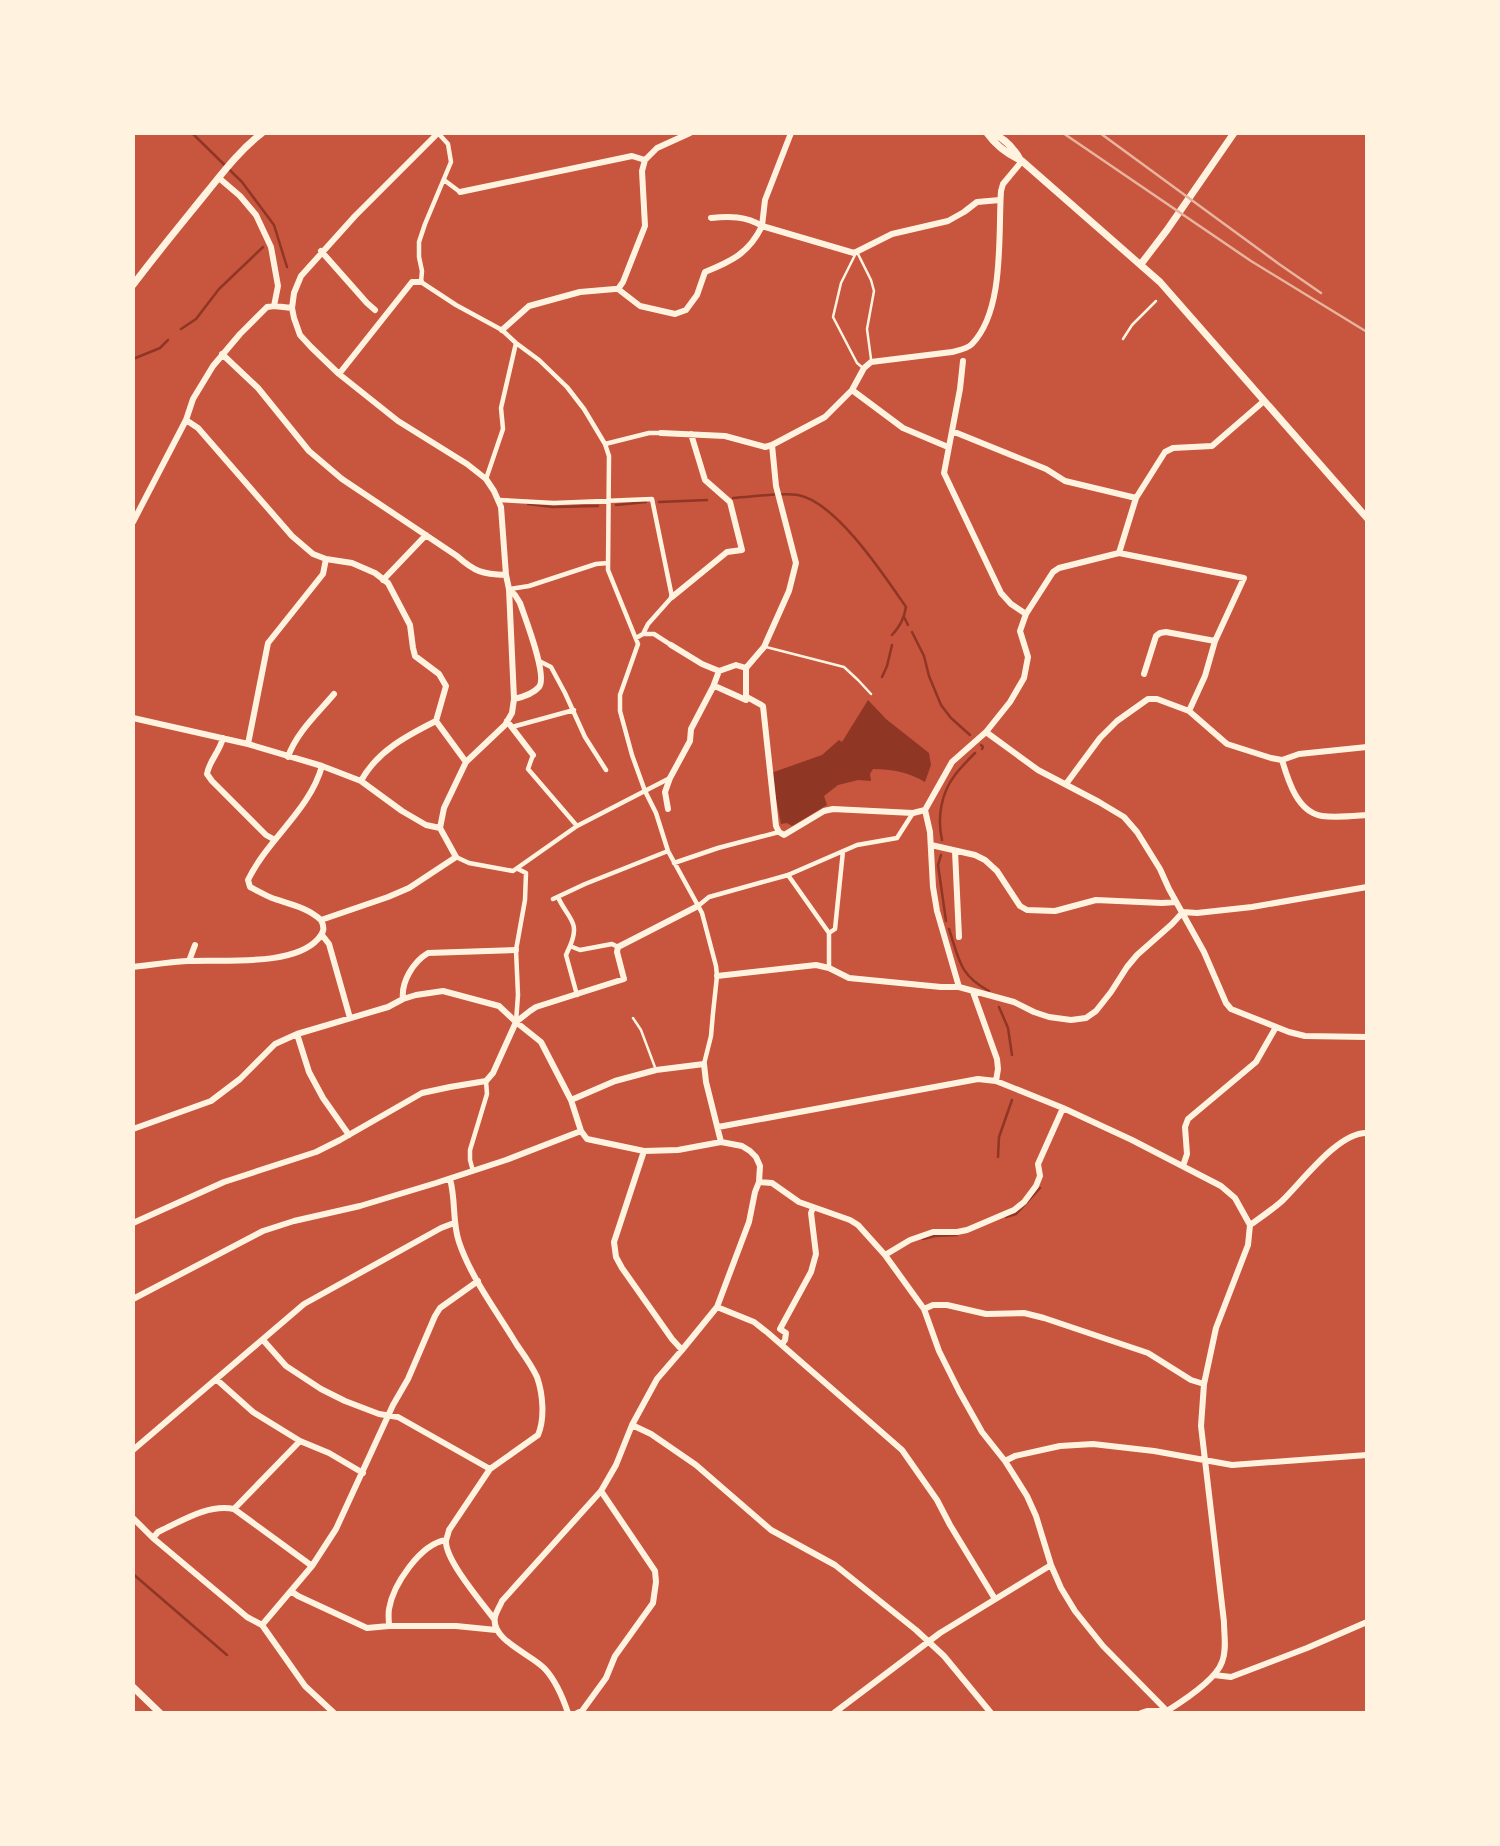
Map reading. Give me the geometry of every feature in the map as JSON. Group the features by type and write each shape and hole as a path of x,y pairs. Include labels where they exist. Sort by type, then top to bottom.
{"street":[{"path":"133,285 163,244 231,163 262,133"},
{"path":"421,282 419,242 451,162 448,144 438,133 321,251 301,276 294,293 292,308 300,335 310,347 398,421 486,479 499,500 509,589 514,699 509,724"},
{"path":"618,289 624,282 645,226 642,172 645,160 657,148 690,133"},
{"path":"502,330 529,306 579,292 610,288 618,289 645,308 675,314 686,310 697,295 705,272 740,256 752,244 762,226 765,200 791,133"},
{"path":"989,133 993,142 1008,155 1022,162 1160,282 1367,518"},
{"path":"1141,264 1234,133"},
{"path":"444,180 460,192 632,156 645,160"},
{"path":"605,444 649,433 661,433 725,436 765,447 825,416 852,390 864,368 871,362 952,352 972,344 983,328 996,286 1003,184 1022,162"},
{"path":"220,176 256,215 271,247 278,286 274,306"},
{"path":"711,218 744,218 851,253 892,234 948,221 977,202 1000,200"},
{"path":"321,251 375,310"},
{"path":"340,374 412,282 421,282 502,330 539,360 567,387 605,444 609,456 608,570 638,644 620,695 620,711 632,755 656,813 668,851 702,913 717,976 711,1036 704,1064 721,1142"},
{"path":"133,522 213,366 267,307 292,308"},
{"path":"486,479 503,429 501,408 516,343"},
{"path":"222,354 258,388 309,451 342,479 457,556 472,569 491,575 506,575"},
{"path":"963,361 944,473 1001,593 1026,614"},
{"path":"852,390 903,428 948,447"},
{"path":"1119,553 1136,498 1165,452 1173,448 1212,446 1264,401"},
{"path":"186,420 198,428 292,536 313,554 352,563 388,583 410,625 415,656 439,674 446,686 436,721 388,748 361,781"},
{"path":"952,431 1046,469 1065,481 1136,498"},
{"path":"643,634 648,624 672,597 727,552 742,550 730,502 705,480 691,435"},
{"path":"713,687 746,701 746,668 764,647 789,591 796,563 776,486 772,445"},
{"path":"499,500 554,503 652,499 672,597"},
{"path":"383,580 426,536"},
{"path":"960,987 937,911 930,832 925,810 952,762 986,732 1010,702 1024,678 1028,657 1020,631 1026,614 1054,572 1059,568 1119,553 1244,578 1215,641 1205,676 1189,711"},
{"path":"248,744 268,643 323,573 326,559"},
{"path":"509,589 529,586 596,564 608,564"},
{"path":"509,589 520,603 542,678 538,688 514,699"},
{"path":"1144,674 1156,636 1160,633 1215,641"},
{"path":"636,638 643,634 654,634 702,664 719,671 736,665 746,668"},
{"path":"539,661 551,667 606,770"},
{"path":"668,809 665,792 670,778 690,741 691,729 719,671"},
{"path":"288,757 306,726 334,694"},
{"path":"747,697 763,706 776,826 779,832 784,835 824,811 833,809 913,813 925,810"},
{"path":"1066,784 1100,738 1117,721 1148,699 1157,699 1189,711 1227,744 1270,758 1282,760 1299,754 1367,747"},
{"path":"574,710 509,724 466,762 444,808 440,828 456,856 469,863 513,872 577,826 670,778"},
{"path":"133,718 248,744 322,766 361,781 414,818 426,825 440,828"},
{"path":"436,721 466,762"},
{"path":"509,724 533,755 528,769 577,826"},
{"path":"986,732 1038,770 1124,817 1137,832 1183,912 1231,1009 1305,1036 1367,1037"},
{"path":"223,738 207,774 266,835 275,840"},
{"path":"1282,760 1293,790 1304,808 1320,816 1367,816"},
{"path":"133,967 189,961 284,957 309,948 322,935 324,926 316,915 250,887 248,880 307,798 322,766"},
{"path":"618,947 698,906 709,897 788,875 857,845 897,838 913,813"},
{"path":"674,863 779,832"},
{"path":"931,845 975,855 985,860 997,871 1020,906 1027,910 1055,911 1096,900 1177,902"},
{"path":"829,933 835,929 843,850"},
{"path":"577,995 566,955 575,935 575,927 555,898 668,851"},
{"path":"955,851 959,937"},
{"path":"321,920 409,888 456,856"},
{"path":"133,1223 224,1182 316,1152 422,1093 486,1081 493,1073 516,1022 516,950 525,900 526,873 518,869"},
{"path":"788,875 829,933 829,968"},
{"path":"1183,912 1197,914 1252,907 1367,887"},
{"path":"717,976 816,965 849,978 960,987 1014,1002 1049,1017 1071,1020 1086,1018 1096,1011 1137,955 1183,912"},
{"path":"322,935 329,944 350,1018"},
{"path":"570,946 580,950 612,944 618,947"},
{"path":"189,961 195,945"},
{"path":"516,1022 536,1007 624,979 618,947"},
{"path":"403,999 402,990 410,971 419,958 428,953 516,950"},
{"path":"133,1129 211,1101 240,1079 275,1044 297,1034 388,1007 403,999 443,991 499,1006 541,1042 571,1100 581,1131 587,1139 644,1152 678,1150 721,1142 741,1146 756,1157 760,1166 760,1182 755,1192 749,1222 717,1307 657,1379 601,1491 502,1601 494,1619"},
{"path":"974,992 997,1059 996,1081"},
{"path":"1183,1166 1187,1154 1185,1126 1188,1119 1256,1062 1276,1027"},
{"path":"297,1034 309,1072 323,1098 349,1135"},
{"path":"571,1100 615,1081 656,1070 704,1064"},
{"path":"718,1127 978,1079 996,1081 1063,1108 1183,1166 1221,1186 1236,1198 1251,1225 1248,1245 1219,1318 1204,1384 1201,1426 1224,1622 1223,1661 1214,1675 1168,1712 1140,1713"},
{"path":"473,1171 470,1150 487,1094 486,1081"},
{"path":"885,1255 910,1240 933,1233 957,1233 967,1230 1014,1210 1024,1202 1036,1186 1040,1176 1038,1164 1063,1108"},
{"path":"133,1299 262,1231 450,1179 581,1131"},
{"path":"1251,1225 1281,1202 1329,1150 1360,1133 1367,1133"},
{"path":"644,1152 614,1242 616,1257 682,1350"},
{"path":"450,1179 453,1188 454,1223 459,1243 478,1281 536,1376 542,1412 538,1435 490,1469 449,1530 447,1550 455,1566 494,1619 496,1630 544,1668 553,1680 568,1713"},
{"path":"760,1182 772,1183 799,1202 841,1216 858,1225 885,1255 924,1309 939,1351 982,1432 1005,1461 1027,1496 1061,1588 1081,1620 1103,1646 1168,1712"},
{"path":"780,1329 811,1272 816,1254 811,1213 813,1208"},
{"path":"133,1450 304,1304 419,1239 454,1223"},
{"path":"262,1625 312,1566 336,1529 440,1308 478,1281"},
{"path":"924,1309 933,1305 947,1305 986,1314 1024,1313 1044,1318 1148,1353 1191,1380 1204,1384"},
{"path":"717,1307 754,1322 902,1450 937,1500 995,1599"},
{"path":"768,1333 773,1326 786,1333 782,1344"},
{"path":"263,1340 298,1376 345,1401 379,1414 398,1417 490,1469"},
{"path":"216,1379 253,1412 300,1441 329,1453 363,1473"},
{"path":"632,1425 651,1434 696,1465 771,1530 835,1565 944,1656 991,1713"},
{"path":"234,1509 300,1441"},
{"path":"1005,1461 1015,1456 1060,1446 1093,1444 1154,1451 1232,1465 1367,1455"},
{"path":"577,1713 582,1711 606,1678 615,1656 653,1602 656,1582 654,1571 601,1491"},
{"path":"153,1538 158,1532 206,1510 223,1507 234,1509 312,1566"},
{"path":"133,1518 247,1617 262,1625 305,1686 334,1713"},
{"path":"388,1626 389,1608 403,1575 417,1558 437,1541 446,1540"},
{"path":"834,1713 929,1642 1051,1565"},
{"path":"291,1591 368,1628 456,1626 496,1630"},
{"path":"1214,1675 1231,1677 1367,1622"},
{"path":"133,1687 160,1713"}],"lane":[{"path":"857,252 874,291 867,329 871,362"},
{"path":"857,252 841,283 833,317 857,363 864,368"},
{"path":"1123,339 1132,325 1156,301"},
{"path":"764,647 844,667 870,694"},
{"path":"633,1018 642,1030 656,1070"}],"shaded area":[{"path":"868,700 886,719 929,753 931,765 925,782 900,772 873,769 870,774 871,781 858,780 838,785 824,796 827,805 792,826 781,824 771,773 822,755 839,740 842,742"}],"waterway":[{"path":"192,133 242,182 274,225 287,267"},
{"path":"181,329 196,319 219,289 263,247"},
{"path":"133,359 160,348 168,340"},
{"path":"733,498 791,494 813,501 828,511 858,542 906,607 901,622 892,635"},
{"path":"659,502 707,500"},
{"path":"616,505 646,502"},
{"path":"528,504 552,507 598,506"},
{"path":"904,617 908,625"},
{"path":"912,632 924,656 941,705 970,735"},
{"path":"882,677 892,645"},
{"path":"981,745 982,749"},
{"path":"942,840 940,815 946,790 957,772 975,753"},
{"path":"941,855 938,865 946,921"},
{"path":"949,929 958,958 966,972 989,991"},
{"path":"999,1007 1008,1028 1012,1055"},
{"path":"998,1157 999,1137 1012,1100"},
{"path":"1006,1217 1016,1214 1040,1188"},
{"path":"923,1239 957,1235"},
{"path":"133,1574 227,1655"}],"railway":[{"path":"1063,133 1251,261 1367,332"},
{"path":"1100,133 1321,293"}]}
